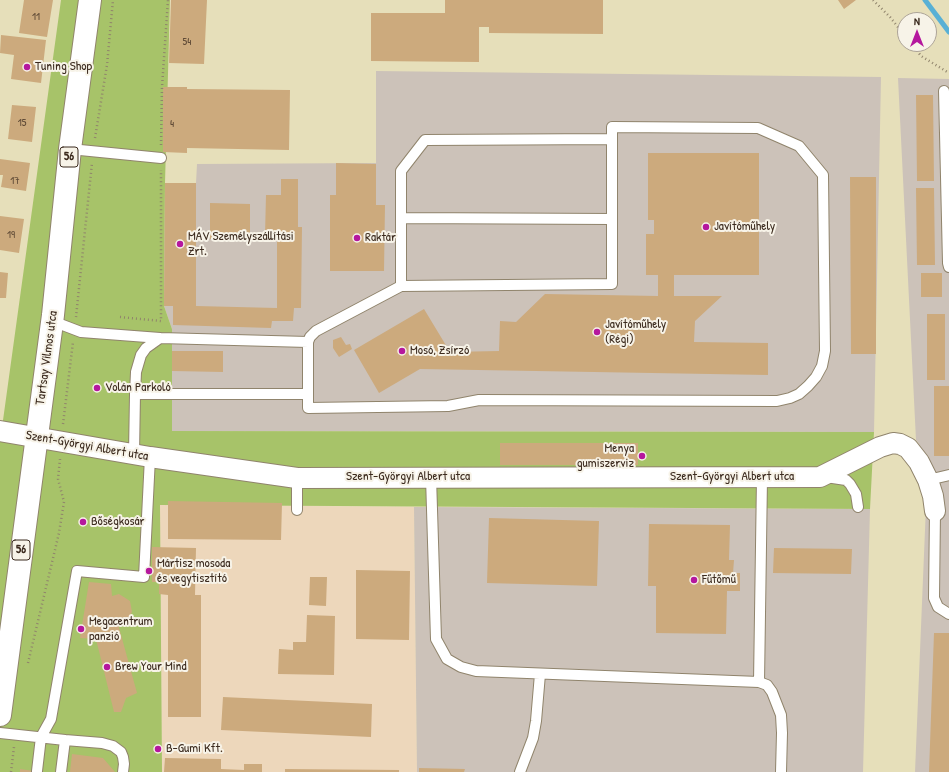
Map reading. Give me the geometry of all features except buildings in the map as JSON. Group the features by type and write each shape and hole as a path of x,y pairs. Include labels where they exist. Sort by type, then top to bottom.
{"main road":[{"name":"Tartsay Vilmos utca","path":"0,715 11,664 36,437 53,315 70,149 90,0"}],"street":[{"name":"Szent-Györgyi Albert utca","path":"0,431 142,456 297,478 820,477"},
{"path":"820,477 880,447 894,443 900,444 908,448 919,462 928,480 933,496 935,511"}],"lane":[{"path":"944,91 949,264"},
{"path":"612,127 758,128 799,146 823,175 825,351 822,366 816,377 799,394 777,401 479,400 448,406 308,408 308,342 310,337 316,331 401,286 612,284 612,219 612,127"},
{"path":"401,286 401,171 425,140 612,139"},
{"path":"70,149 161,158"},
{"path":"401,218 612,219"},
{"path":"53,315 60,324 80,332 160,338 308,342"},
{"path":"36,771 41,737 51,719 77,571 144,577 142,456 135,394 136,372 138,364 146,348 160,338"},
{"path":"135,394 308,394"},
{"path":"928,480 949,475"},
{"path":"431,477 436,639 447,659 461,667 476,671 759,682 767,685 772,692 781,715 781,772"},
{"path":"820,477 846,480 856,494 858,507"},
{"path":"297,478 297,510"},
{"path":"759,682 762,478"},
{"path":"935,511 934,598 938,607 949,614"},
{"path":"520,772 533,738 540,674"},
{"path":"0,733 108,744 114,746 121,752 124,764 123,772"},
{"path":"61,772 65,740"}],"path":[{"path":"11,664 55,548 64,502 58,479 61,442 93,151 107,65 113,0"},
{"path":"120,317 161,321 162,88 168,0"},
{"path":"873,0 897,26"},
{"path":"918,52 921,56 949,73"},
{"path":"11,772 16,735"}],"shaded area":[{"name":"MÁV Személyszállítási Zrt.","path":"376,71 881,77 874,432 172,431 172,329 164,306 165,183 196,183 197,164 376,163"},
{"path":"898,78 949,79 949,772 915,772 926,506 926,455 916,440"},
{"path":"160,505 414,507 417,772 162,772"},
{"path":"414,507 870,509 863,772 417,772"}],"green space":[{"path":"61,0 170,0 165,183 164,306 172,329 172,431 874,432 870,509 160,505 162,772 0,772 0,442"}],"waterway":[{"path":"925,0 949,32"}],"place":[{"name":"Tuning Shop","path":"27,67"},
{"name":"Javítóműhely","path":"706,227"},
{"name":"Raktár","path":"357,238"},
{"name":"MÁV Személyszállítási Zrt.","path":"180,244"},
{"name":"Javítóműhely (Régi)","path":"597,332"},
{"name":"Mosó, Zsírzó","path":"402,351"},
{"name":"Volán Parkoló","path":"97,388"},
{"name":"Menya gumiszerviz","path":"642,456"},
{"name":"Bőségkosár","path":"83,522"},
{"name":"Mártisz mosoda és vegytisztító","path":"149,571"},
{"name":"Fűtőmű","path":"694,580"},
{"name":"Megacentrum panzió","path":"81,629"},
{"name":"Brew Your Mind","path":"107,667"},
{"name":"B-Gumi Kft.","path":"158,749"}]}
